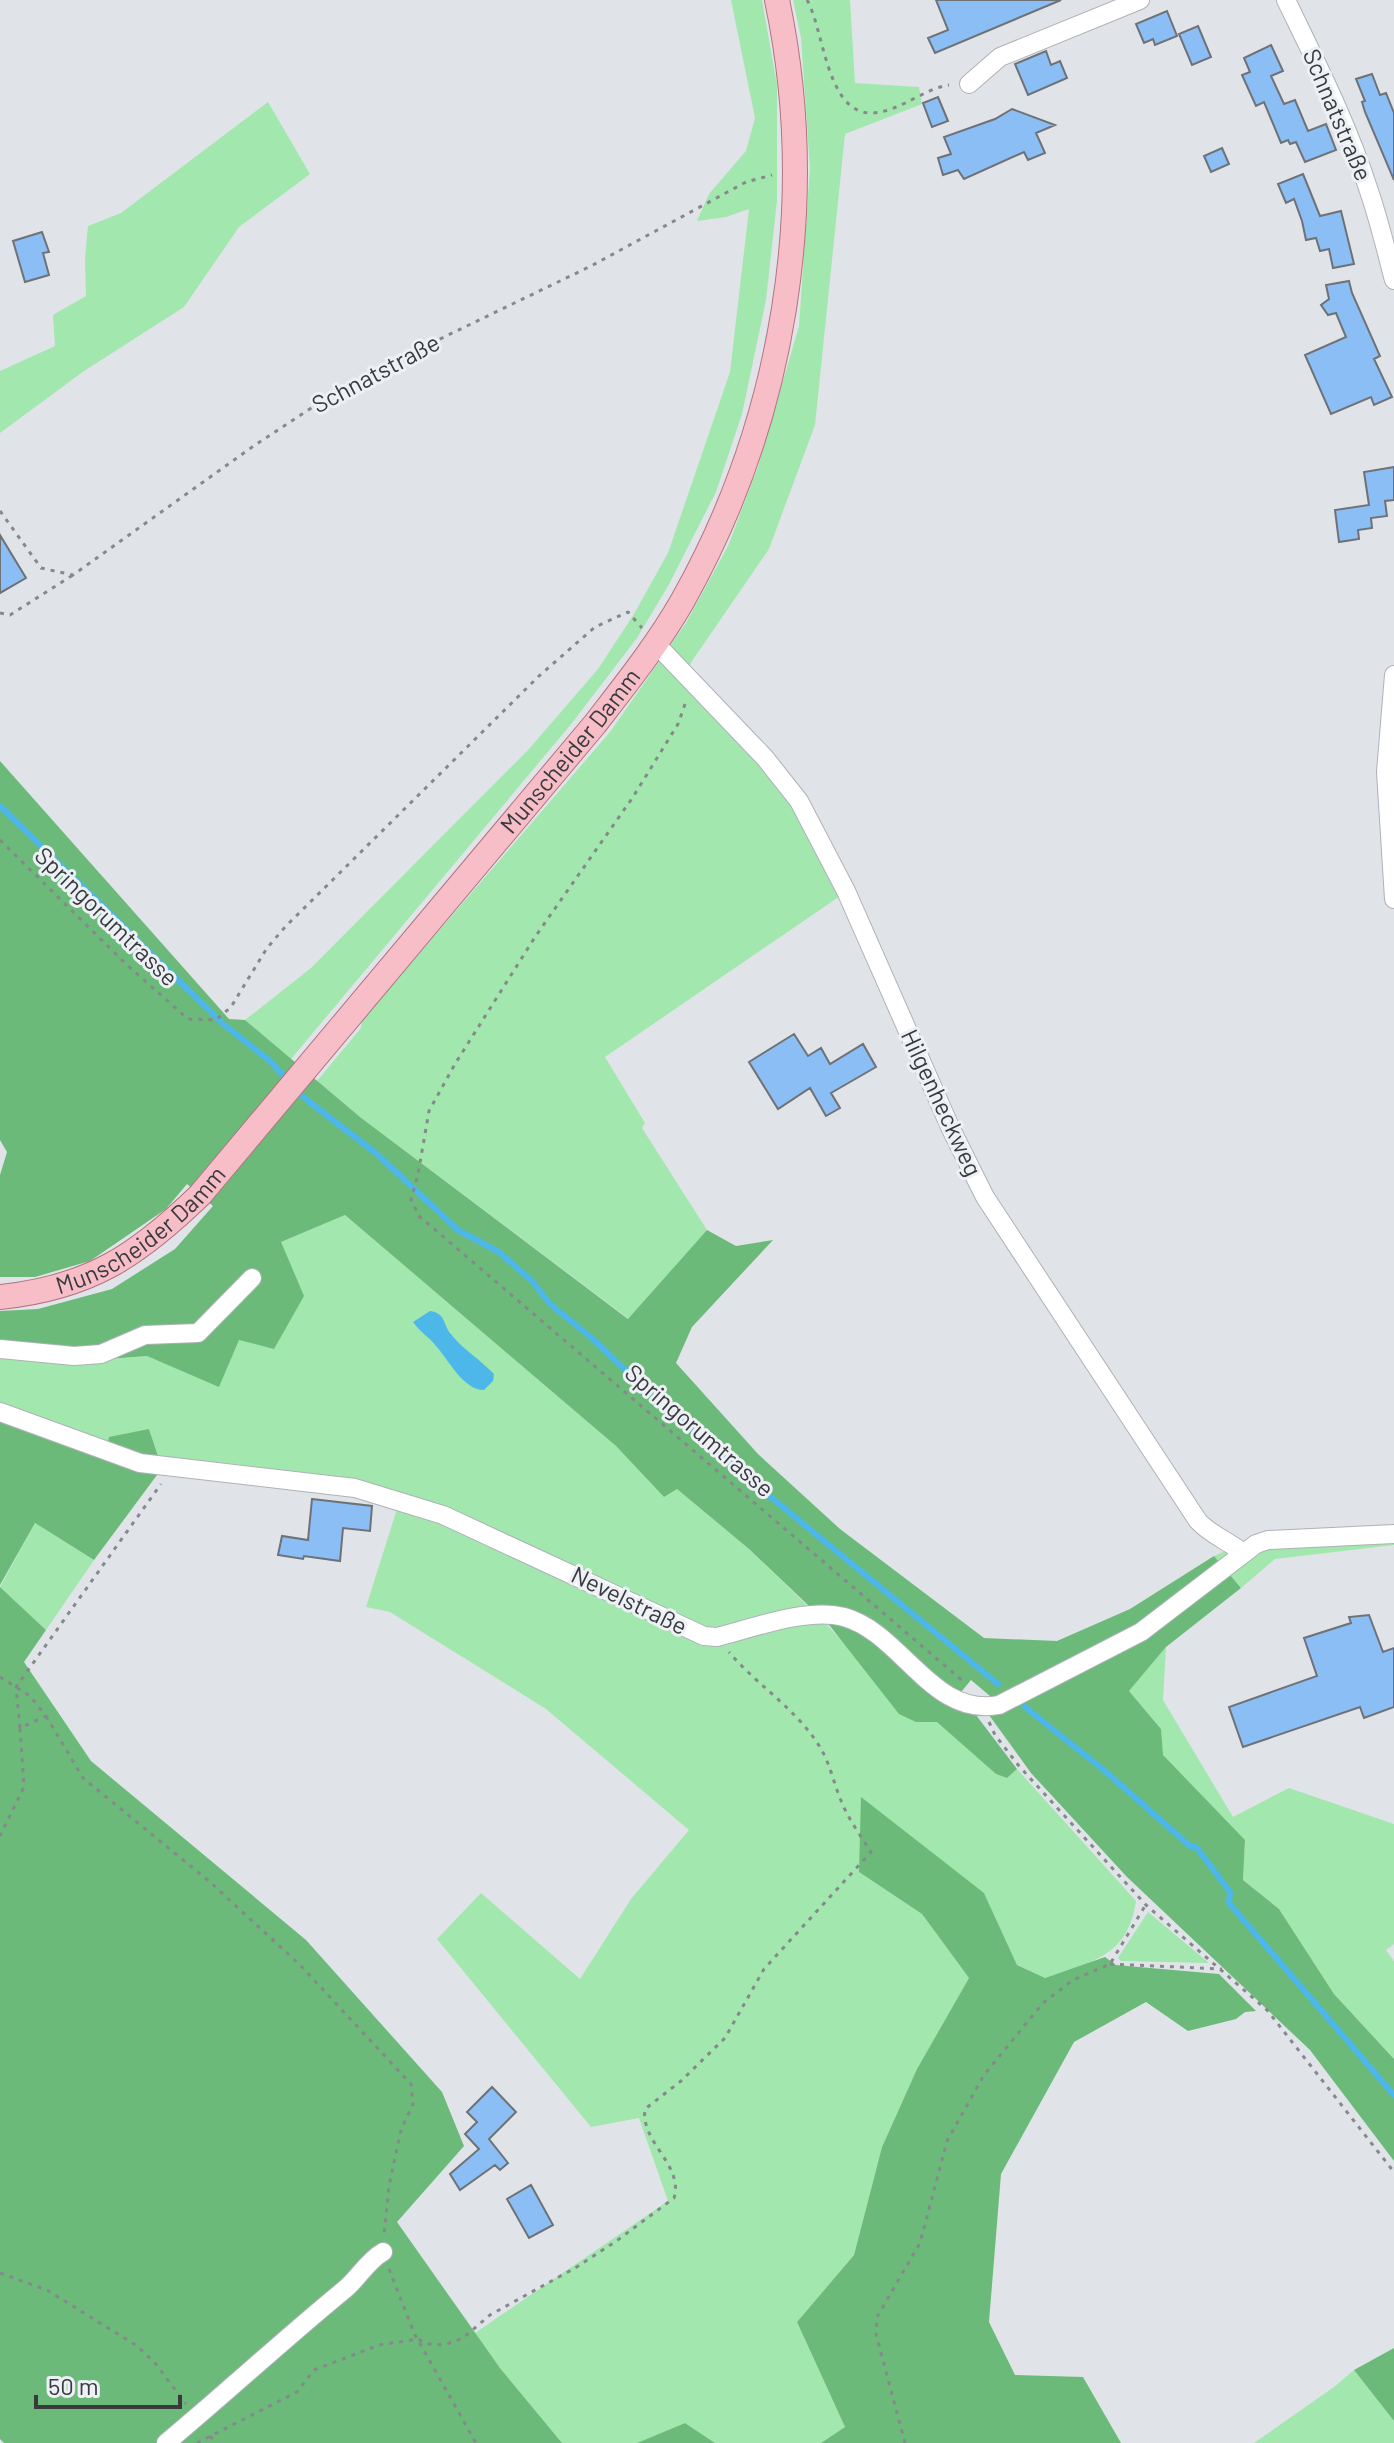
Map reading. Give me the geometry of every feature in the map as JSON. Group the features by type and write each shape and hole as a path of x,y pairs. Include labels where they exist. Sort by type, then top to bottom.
{"main road":[{"name":"Munscheider Damm","path":"0,1297 36,1293 91,1277 138,1250 200,1195 595,724 656,644 715,538 743,470 766,396 783,321 792,244 795,168 792,94 786,39 777,0"}],"street":[{"path":"969,84 1000,57 1140,0"},
{"name":"Schnatstraße","path":"1286,0 1354,149 1370,192 1394,280"},
{"name":"Hilgenheckweg","path":"656,644 779,774 799,801 822,840 951,1129 985,1197 1198,1521 1242,1552"},
{"path":"1394,675 1386,772 1394,899"},
{"path":"0,1349 74,1356 101,1354 145,1335 198,1333 252,1278"},
{"name":"Nevelstraße","path":"0,1412 140,1463 355,1488 429,1510 522,1550 697,1633 717,1637 809,1615 845,1617 871,1630 954,1700 982,1707"},
{"path":"982,1707 999,1705 1141,1632 1242,1552 1268,1540 1394,1534"},
{"path":"166,2443 357,2279 374,2257 383,2252"}],"path":[{"path":"807,0 837,90 854,107 871,113 945,85 969,84"},
{"name":"Schnatstraße","path":"0,613 10,615 73,575 255,445 334,393 591,266 746,182 795,168"},
{"path":"0,511 41,568 73,575"},
{"name":"Springorumtrasse","path":"0,840 127,965 188,1019 216,1020 231,1007 267,948 286,926 539,676 595,627 628,612"},
{"name":"Springorumtrasse","path":"693,683 678,724 641,785 494,1000 429,1111 411,1200 419,1216 955,1673"},
{"path":"0,1836 24,1787 16,1687 173,1468"},
{"path":"197,2443 297,2392 314,2370 379,2345 418,2339 427,2344 444,2345 463,2338 490,2315 575,2268 674,2198 677,2189 673,2175 645,2126 645,2109 681,2081 725,2038 764,1969 871,1852 840,1799 828,1758 814,1738 786,1705 750,1677 717,1637"},
{"path":"0,1677 30,1696 46,1716 83,1778 210,1882 300,1965 411,2084 413,2104 401,2130 389,2186 383,2252 418,2339 476,2443"},
{"path":"982,1707 995,1735 1019,1766 1146,1905 1267,2010 1394,2172"},
{"path":"20,1728 46,1716"},
{"path":"1110,1964 1146,1905"},
{"path":"905,2443 876,2334 877,2317 920,2243 947,2141 984,2075 1043,2003 1073,1980 1110,1964 1222,1969"},
{"path":"0,2273 47,2290 137,2346 155,2363 216,2443"}],"green space":[{"path":"731,0 762,0 777,85 777,201 766,300 742,414 716,492 668,586 637,638 572,723 291,1059 245,1020 311,968 529,749 598,669 634,614 668,553 730,372 749,209 726,217 697,221 709,194 746,151 755,118"},
{"path":"793,0 850,0 855,83 919,87 922,104 845,134 815,425 769,549 692,661 681,682 753,752 795,804 843,894 605,1057 645,1123 642,1128 707,1230 629,1319 360,1117 317,1081 361,1028 362,1020 610,732 686,623 728,546 758,467 799,326 810,168 801,38"},
{"path":"268,102 310,174 239,227 184,307 84,371 0,433 0,371 55,346 53,315 86,296 88,226 121,213"},
{"path":"0,761 229,1019 245,1020 360,1117 628,1319 707,1230 736,1246 773,1240 692,1327 676,1363 758,1454 840,1529 984,1638 1057,1641 1130,1609 1214,1556 1241,1588 1166,1647 1129,1691 1161,1729 1163,1755 1245,1840 1243,1880 1279,1909 1334,1994 1394,2059 1394,2161 1310,2050 1127,1877 1031,1773 989,1715 990,1696 971,1680 952,1703 976,1715 1017,1769 1007,1778 996,1774 937,1722 916,1722 899,1714 830,1626 749,1549 677,1489 664,1497 616,1446 345,1215 281,1242 304,1296 274,1349 239,1340 219,1387 147,1356 68,1362 0,1354 0,1311 38,1309 112,1289 175,1249 213,1206 187,1184 166,1209 90,1261 35,1277 0,1277 0,1175 7,1152 0,1140"},
{"path":"345,1215 616,1446 664,1497 677,1489 749,1549 812,1610 702,1632 602,1582 325,1477 226,1463 159,1459 149,1429 106,1447 0,1411 0,1354 68,1362 147,1356 219,1386 281,1242"},
{"path":"0,1411 107,1447 109,1437 149,1429 159,1459 157,1475 94,1560 35,1523 0,1585"},
{"path":"397,1509 441,1519 705,1644 819,1616 916,1722 937,1721 996,1774 1007,1778 1017,1769 1136,1901 1132,1920 1116,1946 1092,1961 1045,1978 1017,1965 984,1893 859,1872 922,1914 969,1978 917,2069 882,2147 854,2255 797,2322 845,2427 821,2443 715,2443 685,2423 637,2443 562,2443 475,2333 668,2201 639,2118 591,2127 437,1939 481,1893 580,1979 631,1899 689,1830 546,1709 390,1612 366,1607"},
{"path":"35,1523 94,1560 46,1630 0,1587"},
{"path":"1394,1525 1394,1545 1275,1559 1241,1588 1214,1556 1264,1533"},
{"path":"0,1587 46,1630 24,1662 91,1761 306,1940 442,2092 464,2146 397,2222 500,2368 562,2443 4,2443 0,2439"},
{"path":"1166,1647 1163,1700 1233,1817 1289,1788 1394,1824 1394,1944 1386,1950 1394,1961 1394,2059 1334,1994 1279,1909 1243,1880 1245,1840 1162,1755 1161,1729 1129,1691"},
{"path":"861,1797 984,1893 1017,1965 1045,1978 1105,1957 1116,1965 1219,1974 1256,2011 1188,2031 1146,2002 1074,2042 1001,2174 989,2322 1015,2375 1083,2377 1121,2443 821,2443 845,2427 797,2322 854,2255 882,2147 917,2069 969,1978 922,1914 859,1872"},
{"path":"1148,1912 1209,1963 1121,1961 1118,1958"},
{"path":"1394,2348 1394,2421 1354,2370"},
{"path":"1354,2370 1394,2421 1394,2443 1254,2443 1334,2387"},
{"path":"685,2423 715,2443 637,2443"}],"water":[{"path":"430,1311 441,1316 455,1339 494,1374 493,1381 484,1390 476,1389 463,1380 413,1322"}],"building":[{"path":"936,0 1061,0 935,53 928,38 948,30"},
{"path":"1167,11 1177,36 1155,45 1153,39 1144,43 1136,24"},
{"path":"1198,26 1211,57 1192,65 1179,34"},
{"path":"1271,45 1283,71 1271,76 1284,104 1295,100 1308,131 1326,124 1336,150 1305,162 1296,142 1290,144 1288,140 1281,143 1264,102 1256,106 1242,75 1250,72 1244,58"},
{"path":"1046,51 1051,65 1060,61 1067,78 1028,95 1015,64"},
{"path":"1372,74 1380,95 1386,93 1394,113 1394,180 1365,112 1362,102 1365,101 1356,79"},
{"path":"938,97 948,121 932,127 923,103"},
{"path":"1012,109 1055,125 1036,133 1045,153 1028,160 1024,152 964,179 958,170 943,175 938,158 951,154 944,137 995,119"},
{"path":"1222,148 1229,164 1211,172 1204,156"},
{"path":"1303,174 1320,216 1341,211 1354,264 1333,268 1329,249 1320,251 1316,238 1306,240 1294,199 1286,203 1278,184"},
{"path":"42,232 49,252 43,253 49,275 25,282 13,241"},
{"path":"1349,281 1380,356 1374,359 1392,397 1374,405 1371,397 1331,414 1305,355 1346,337 1336,313 1328,315 1321,305 1329,299 1326,285"},
{"path":"1394,467 1394,500 1385,501 1387,516 1371,518 1372,528 1358,530 1359,539 1339,542 1335,510 1369,505 1364,472"},
{"path":"0,535 26,578 0,593"},
{"path":"794,1034 808,1056 821,1048 830,1064 863,1044 876,1067 831,1093 840,1108 826,1116 810,1088 778,1109 749,1062"},
{"path":"312,1499 372,1506 370,1531 343,1528 340,1561 278,1555 282,1536 308,1540"},
{"path":"1369,1615 1383,1652 1394,1648 1394,1707 1364,1718 1360,1707 1243,1747 1229,1707 1317,1676 1304,1638 1351,1623 1349,1617"},
{"path":"492,2087 516,2112 489,2139 508,2163 500,2170 495,2165 460,2190 450,2174 479,2149 465,2134 477,2122 467,2112"},
{"path":"531,2185 553,2225 529,2238 507,2199"}],"waterway":[{"path":"0,806 222,1023 270,1061 288,1081"},
{"path":"296,1089 377,1154 458,1230 499,1252 532,1281 550,1304 623,1368 644,1382 706,1443 712,1444 739,1471 998,1684"},
{"path":"1025,1707 1105,1771 1190,1846 1197,1848 1230,1892 1229,1903 1394,2095"}]}
